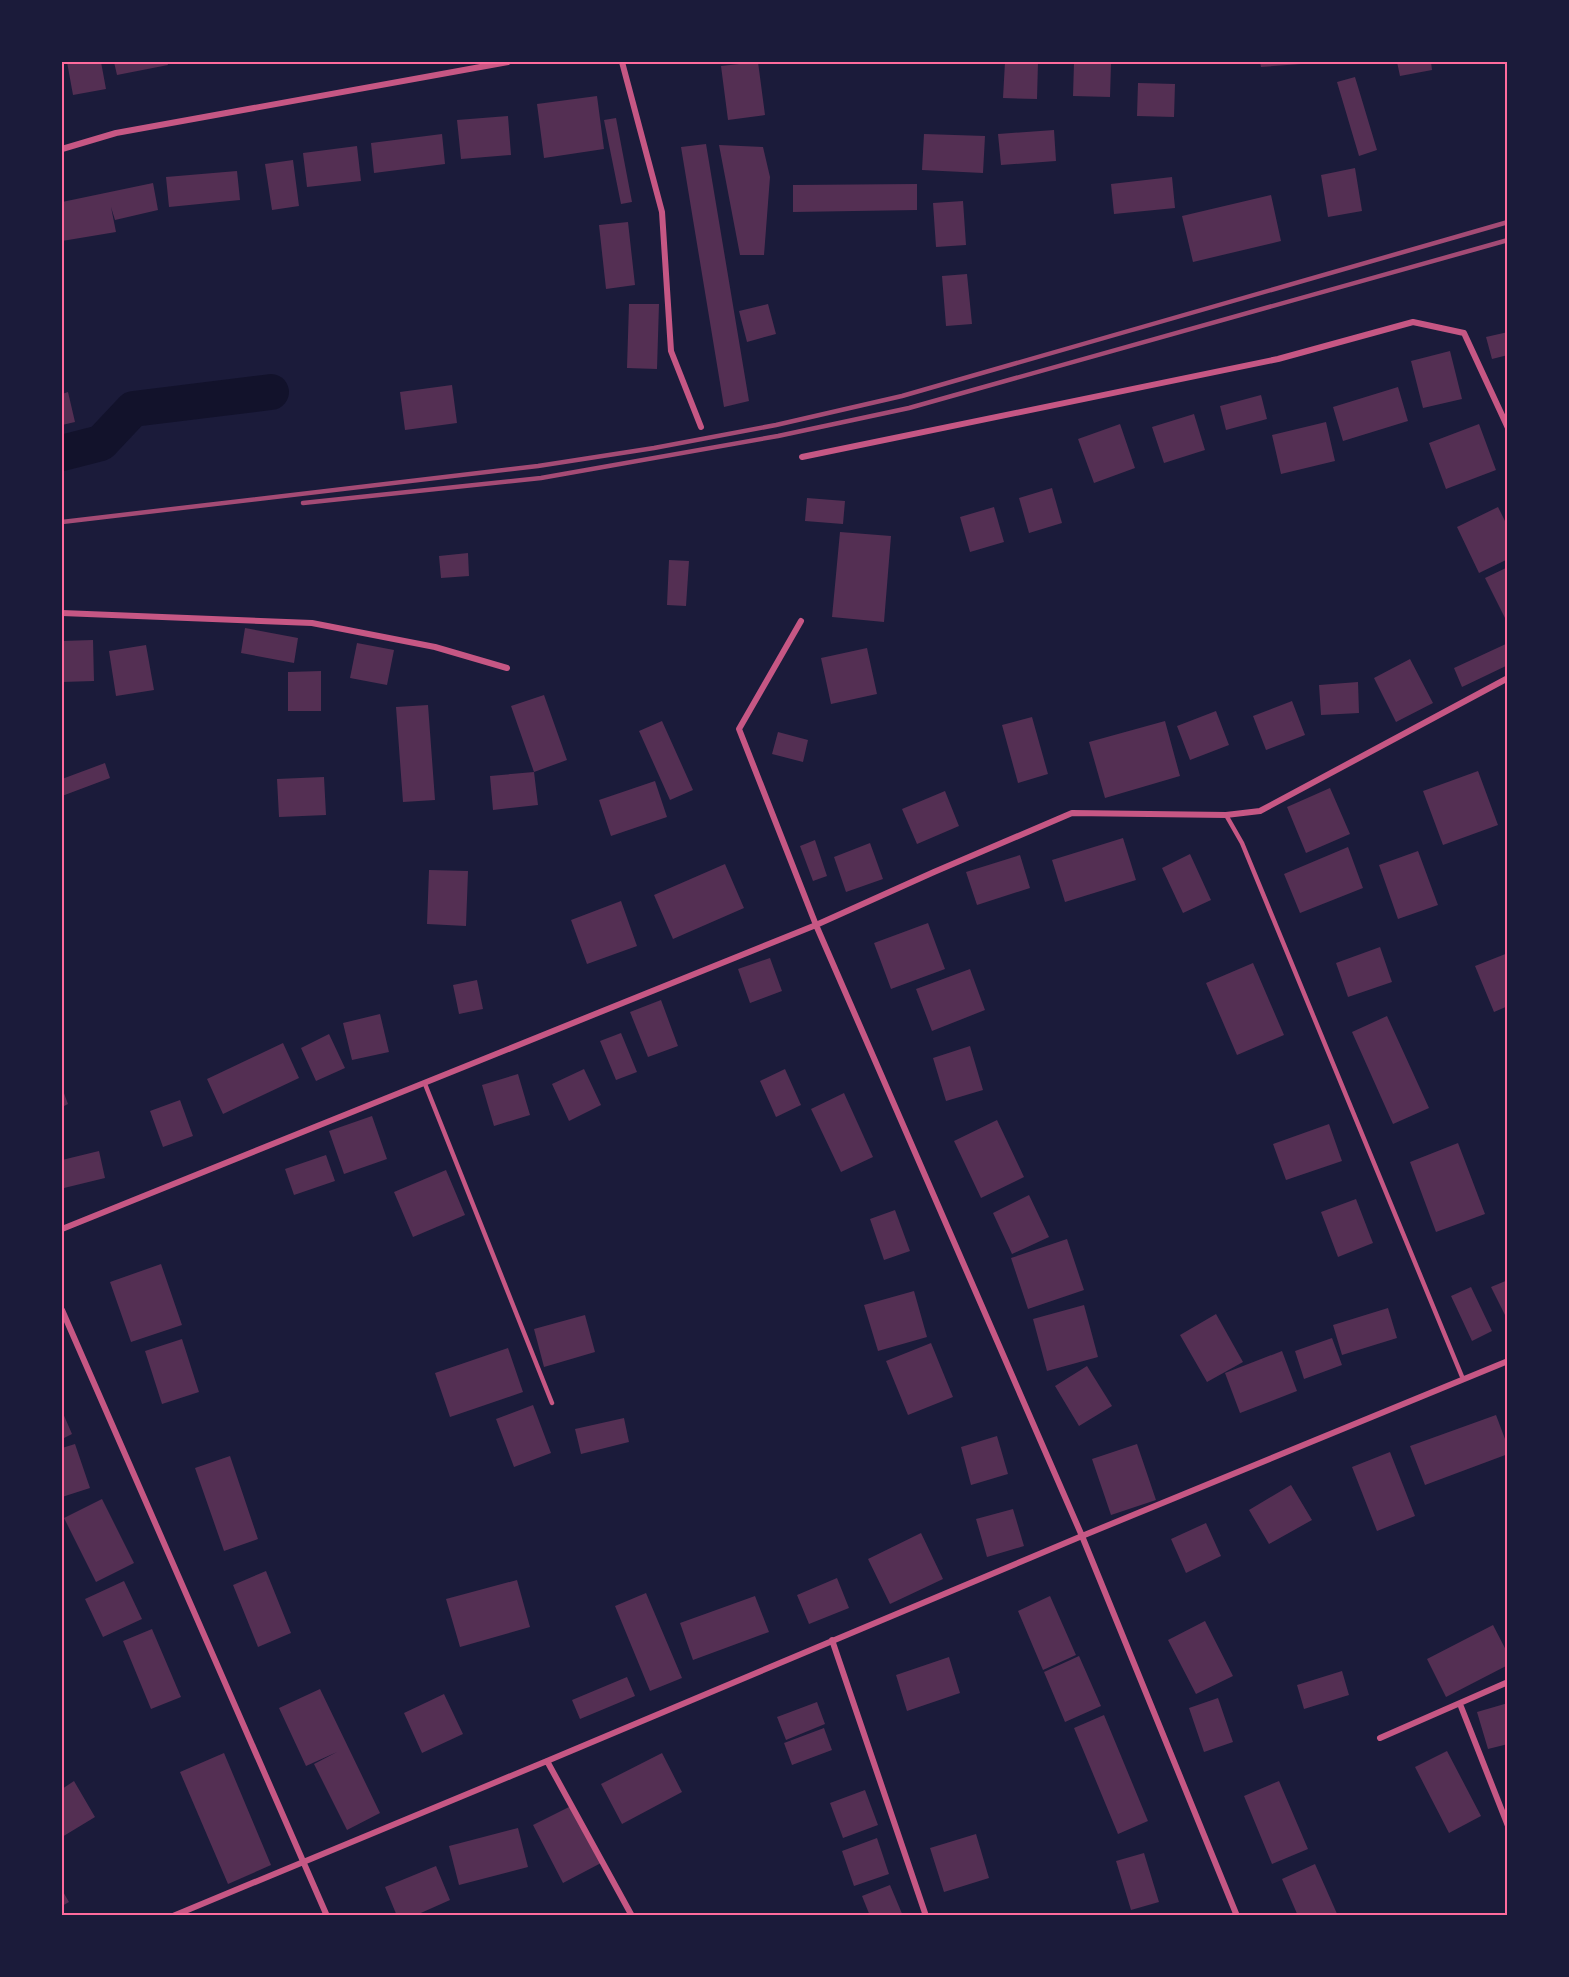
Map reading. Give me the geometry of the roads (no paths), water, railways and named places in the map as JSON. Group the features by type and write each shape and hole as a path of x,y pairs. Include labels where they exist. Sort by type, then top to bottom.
{"street":[{"path":"62,149 116,133 508,62"},
{"path":"622,62 662,212 671,351 701,427"},
{"path":"802,457 1278,359 1413,322 1464,333 1508,428"},
{"path":"62,613 312,623 435,647 507,668"},
{"path":"801,621 739,729 816,925 1082,1536 1238,1916"},
{"path":"62,1229 816,925 1072,813 1226,815 1260,811 1508,678"},
{"path":"62,1310 327,1916"},
{"path":"173,1916 1082,1536 1508,1361"},
{"path":"832,1640 926,1916"},
{"path":"1380,1738 1508,1682"},
{"path":"1460,1704 1508,1826"},
{"path":"547,1761 632,1916"}],"lane":[{"path":"1226,815 1242,843 1463,1379"},
{"path":"425,1084 552,1403"}],"waterway":[{"path":"62,453 101,443 133,409 271,392"}],"railway":[{"path":"62,522 538,466 654,448 776,425 902,396 1508,222"},
{"path":"303,503 541,478 778,436 909,408 1508,240"}]}
